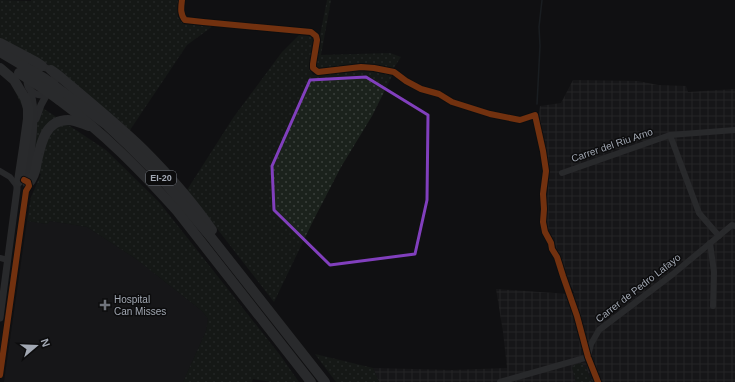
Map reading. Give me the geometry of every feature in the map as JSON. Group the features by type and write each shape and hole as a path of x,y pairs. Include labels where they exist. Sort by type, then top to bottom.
{"highway":[{"path":"0,43 58,75 124,132 160,166 201,213 244,278"},
{"name":"EI-20","path":"0,52 21,69 107,126 160,177 244,278 325,382"},
{"name":"EI-20","path":"0,62 21,69"},
{"path":"0,68 14,80 25,98 28,108 22,185 32,180 46,131 54,124 59,121 67,120 96,128"},
{"name":"EI-20","path":"61,96 137,167 177,211 311,382"}],"street":[{"path":"182,0 181,12 185,20 311,32 316,36 317,40 313,68 318,72 361,67 374,68 394,72 406,81 421,89 439,94 452,102 490,114 520,120 535,115 546,171 542,194 544,209 542,222 545,232 551,242 552,249 557,257 577,316 588,357 598,382"},
{"path":"0,318 8,260 22,185 28,169 34,127 34,112 30,91 26,81 28,74 32,69 37,67 46,68 54,74 55,83 41,105 34,127"},
{"path":"30,91 40,95 47,94"},
{"name":"Carrer del Riu Arno","path":"562,173 670,136 735,130"},
{"name":"Carrer del Riu Arno","path":"670,136 699,213 719,236"},
{"path":"0,171 22,185"},
{"path":"0,375 22,185"},
{"name":"Carrer de Pedro Lafayo","path":"588,357 590,344 599,330 674,274 719,236 734,226"},
{"path":"710,244 714,272 713,306"},
{"path":"0,258 8,260"},
{"path":"500,382 588,357"}],"highlighted area":[{"path":"366,77 428,115 427,200 415,254 330,265 274,210 272,166 310,80"}],"shaded area":[{"path":"0,0 179,0 178,17 181,21 213,26 187,45 130,130 59,71 0,39"},
{"path":"327,0 331,0 321,55 390,53 401,57 393,69 367,65 318,69 315,65 316,55"},
{"path":"299,35 311,36 314,40 310,62 313,75 361,70 393,74 372,116 341,167 274,302 187,190 233,118 282,52"},
{"path":"573,80 638,81 658,85 686,86 688,92 735,89 735,382 592,382 586,368 573,368 576,382 379,382 373,368 452,370 507,368 496,289 569,294 574,293 564,271 555,245 546,227 549,175 539,114 540,106 561,103"},
{"path":"14,89 106,150 159,202 280,355 299,382 271,382 253,379 252,382 183,382 206,331 208,319 202,311 136,259 87,227 50,221 47,224 27,221 31,197 41,174 18,168 25,118 22,106"},
{"name":"Hospital Can Misses","path":"27,221 47,224 50,221 87,227 136,259 202,311 208,319 206,331 183,382 4,382"},
{"path":"315,354 373,368 379,382 336,382"},
{"path":"581,363 586,368 592,382 576,382 572,368 574,365"}],"waterway":[{"path":"537,104 540,46 539,27 542,0"}],"cycle path":[{"path":"182,0 181,8 183,18 185,20 311,32 316,36 317,40 313,68 318,72 361,67 374,68 394,72 406,81 421,89 439,94 452,102 490,114 520,120 535,115 546,171 543,194 543,222 545,232 557,257 577,316 588,357 598,382"},
{"path":"0,375 26,191 29,186 28,182 24,180"}],"place":[{"name":"Hospital Can Misses","path":"105,305"}]}
